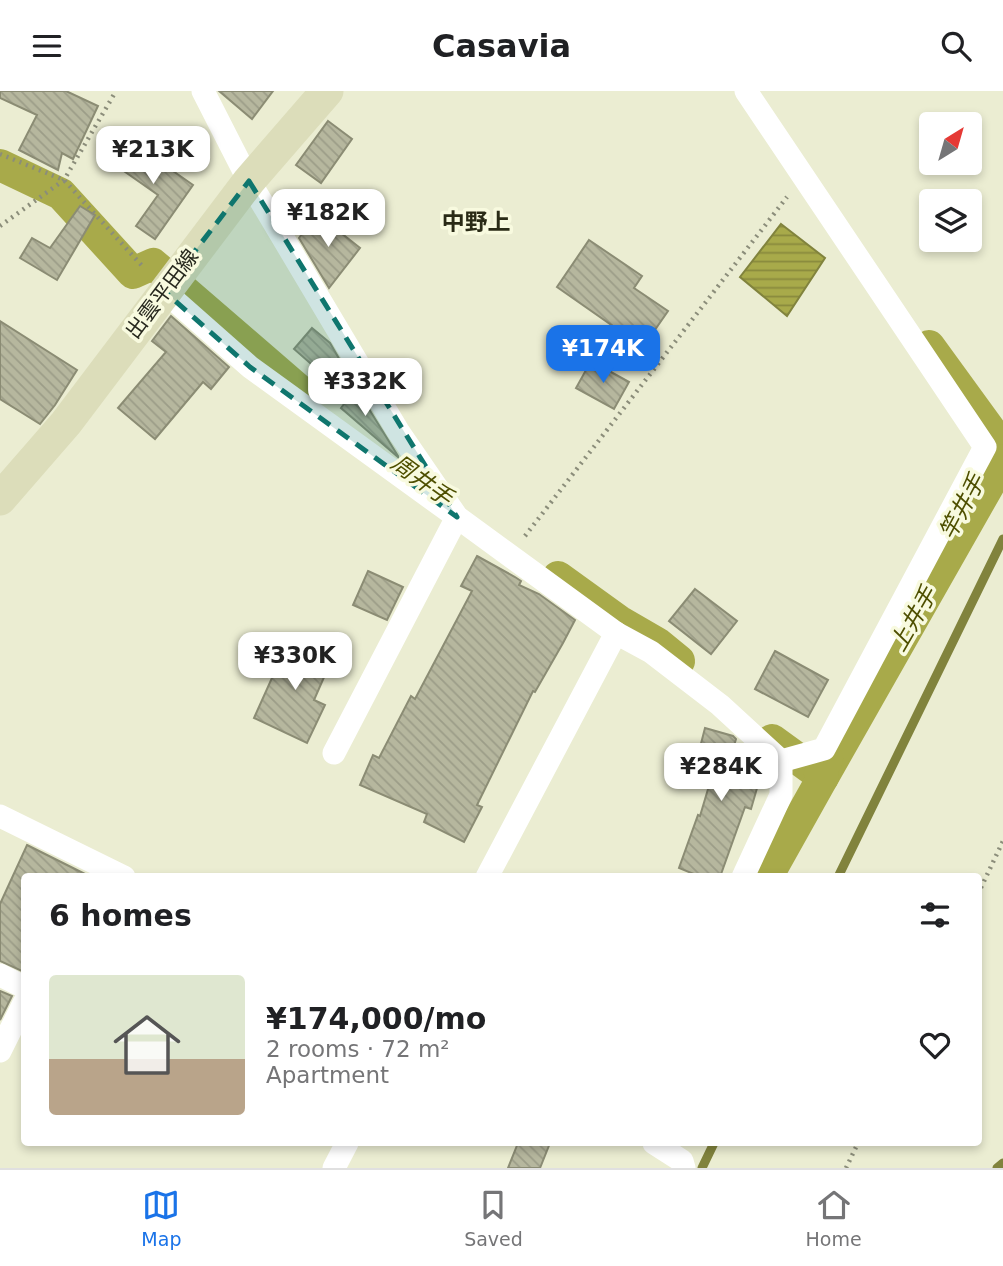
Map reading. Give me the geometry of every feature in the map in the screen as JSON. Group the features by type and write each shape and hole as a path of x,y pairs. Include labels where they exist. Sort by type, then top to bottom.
{"main road":[{"name":"出雲平田線","path":"0,499 66,423 249,181 327,91"}],"street":[{"path":"203,91 249,181 398,431 457,517"},
{"path":"746,91 985,447 824,749 781,761"},
{"path":"164,291 250,367 616,633 651,652 710,698 781,761 781,796 745,873"},
{"path":"334,753 457,517"},
{"path":"489,873 616,633"},
{"path":"0,816 116,873"},
{"path":"0,975 21,986"},
{"path":"0,1051 21,1009"},
{"path":"334,1168 345,1146"},
{"path":"658,1146 682,1161 684,1168"}],"path":[{"path":"0,226 64,180 116,91"},
{"path":"0,154 64,180 164,291"},
{"path":"510,556 803,176"},
{"path":"982,886 1003,841"},
{"path":"846,1168 857,1146"}],"highlighted area":[{"path":"249,181 457,517 250,367 164,291"}],"shaded area":[{"path":"781,224 825,258 787,316 740,277"}],"building":[{"path":"0,91 66,91 98,106 73,159 62,153 58,170 19,150 37,115 0,98"},
{"path":"219,91 273,91 252,119"},
{"path":"328,121 352,139 321,183 296,165"},
{"path":"127,139 193,185 155,239 136,226 158,195 111,162"},
{"path":"80,206 95,215 57,280 20,258 32,238 50,248"},
{"path":"317,214 360,248 329,288 299,238"},
{"path":"589,240 642,276 634,288 668,311 643,347 557,287"},
{"path":"171,316 229,367 211,389 203,382 155,439 118,408 166,352 152,341"},
{"path":"0,321 77,370 40,424 0,399"},
{"path":"312,328 330,343 345,369 333,383 294,349"},
{"path":"591,361 629,382 614,409 576,388"},
{"path":"356,388 398,456 398,457 341,408"},
{"path":"477,556 515,577 521,581 519,585 539,594 575,620 535,692 533,691 477,805 482,807 464,842 424,822 427,814 360,785 373,755 379,758 411,696 415,699 472,591 461,586"},
{"path":"368,571 403,587 387,620 353,605"},
{"path":"695,589 737,621 711,654 669,621"},
{"path":"289,640 332,659 314,700 325,705 307,743 254,718"},
{"path":"775,651 828,680 808,717 755,689"},
{"path":"705,728 733,736 736,739 733,749 754,755 764,764 751,809 745,807 721,873 691,873 679,868 698,815 700,816 714,769 696,763"},
{"path":"27,845 83,873 21,873 21,971 0,961 0,904"},
{"path":"0,991 12,996 0,1020"},
{"path":"517,1146 549,1146 540,1168 508,1168"}],"waterway":[{"name":"周井手","path":"0,165 61,194 133,273 153,264 306,396"},
{"name":"竿井手","path":"929,346 993,434 995,444 977,478"},
{"name":"上井手","path":"772,740 823,777 1003,460"},
{"path":"840,873 1003,539"},
{"name":"周井手","path":"558,577 619,621 657,643 679,661"},
{"name":"竿井手","path":"769,873 823,777 820,773 827,759"},
{"path":"702,1168 713,1146"},
{"path":"997,1168 1003,1163"}],"district":[{"name":"中野上","path":"476,222"}]}
